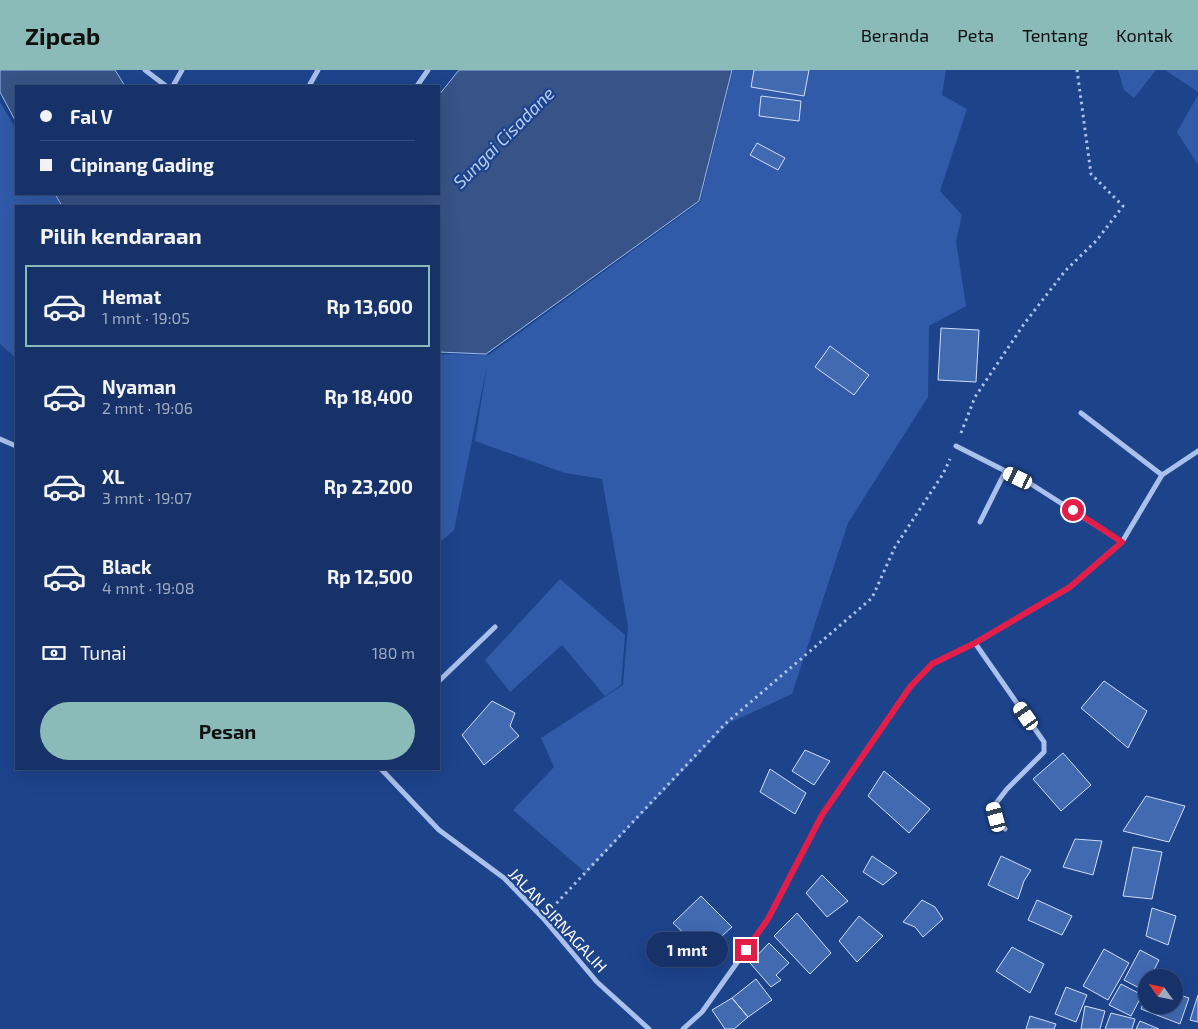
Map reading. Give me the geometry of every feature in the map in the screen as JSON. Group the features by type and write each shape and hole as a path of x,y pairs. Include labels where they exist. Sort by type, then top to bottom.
{"street":[{"path":"145,70 165,85"},
{"path":"174,85 182,70"},
{"path":"310,85 318,70"},
{"path":"418,85 428,70"},
{"path":"1080,413 1162,475"},
{"path":"0,438 15,446"},
{"path":"956,446 1057,500 1122,542"},
{"path":"683,1029 702,1012 768,919 822,815 910,687 932,664 975,643 1070,587 1122,542 1162,475 1198,451"},
{"path":"980,522 1005,472"},
{"path":"440,680 496,627"},
{"path":"975,643 1044,742 1044,752 1007,789 993,807 996,817 1005,828"},
{"name":"JALAN SIRNAGALIH","path":"382,770 439,830 504,878 543,918 597,982 649,1029"}],"path":[{"path":"543,918 725,724 872,598 895,547 943,474 975,397 1024,324 1066,270 1097,240 1123,206 1091,174 1077,70"}],"shaded area":[{"path":"733,70 946,70 942,95 967,109 940,191 962,215 956,242 966,306 929,326 928,397 848,523 792,694 729,723 586,873 513,810 554,767 541,738 623,685 628,626 602,479 565,473 475,441 487,365 454,530 440,542 440,354 489,355 700,202"},
{"path":"1118,70 1156,70 1134,98 1124,90"},
{"path":"1165,70 1198,70 1198,92"},
{"path":"1198,95 1198,165 1177,132"},
{"path":"0,102 15,127 15,195 56,195 61,205 15,205 15,357 0,344"},
{"path":"560,579 625,635 621,685 605,696 562,645 510,692 485,660"}],"water":[{"path":"0,70 115,70 124,85 15,85 15,120 0,92"},
{"name":"Sungai Cisadane","path":"459,70 732,70 699,201 486,354 440,352 440,205 61,205 56,195 440,195 440,94"}],"building":[{"path":"754,70 809,70 804,96 751,87"},
{"path":"761,96 801,101 799,121 759,116"},
{"path":"757,143 785,158 778,170 750,155"},
{"path":"941,328 979,330 976,382 938,380"},
{"path":"830,346 869,375 854,395 815,367"},
{"path":"1104,681 1147,711 1128,748 1081,708"},
{"path":"492,701 515,713 510,726 519,736 484,765 462,735"},
{"path":"805,750 830,761 814,785 792,771"},
{"path":"1063,753 1091,785 1061,811 1033,779"},
{"path":"770,769 806,793 795,814 760,792"},
{"path":"884,771 930,809 909,833 868,796"},
{"path":"1146,796 1185,806 1169,842 1123,831"},
{"path":"1075,839 1102,841 1093,875 1063,867"},
{"path":"1133,847 1162,852 1152,899 1123,896"},
{"path":"872,856 897,873 883,885 863,872"},
{"path":"1001,856 1031,870 1024,881 1018,899 988,885"},
{"path":"822,875 848,901 827,917 806,893"},
{"path":"701,896 732,927 704,952 673,923"},
{"path":"922,900 935,907 943,919 923,937 915,927 903,922"},
{"path":"1037,900 1072,916 1062,935 1028,920"},
{"path":"1152,908 1176,916 1168,945 1146,936"},
{"path":"797,913 831,953 810,974 774,936"},
{"path":"859,916 883,936 857,962 839,941"},
{"path":"769,943 789,963 776,975 781,980 771,987 750,963"},
{"path":"1012,947 1044,964 1030,993 996,971"},
{"path":"1104,949 1129,963 1108,1000 1083,986"},
{"path":"1140,950 1159,960 1154,969 1138,969 1138,987 1124,980"},
{"path":"756,979 772,1000 748,1017 732,998"},
{"path":"1121,984 1138,993 1138,1003 1131,1016 1109,1005"},
{"path":"1066,987 1087,995 1076,1022 1055,1014"},
{"path":"1198,995 1198,1022 1190,1020"},
{"path":"1183,996 1189,998 1180,1024 1154,1014 1183,1014"},
{"path":"732,998 748,1017 734,1029 725,1029 712,1010"},
{"path":"1085,1006 1105,1011 1100,1029 1081,1029"},
{"path":"1111,1013 1135,1019 1132,1029 1105,1029"},
{"path":"1030,1016 1056,1024 1054,1029 1026,1029"},
{"path":"1140,1021 1159,1029 1136,1029"}],"route":[{"path":"746,950 768,919 822,815 871,741 910,687 932,664 975,643 1070,587 1122,542 1073,510"}]}
